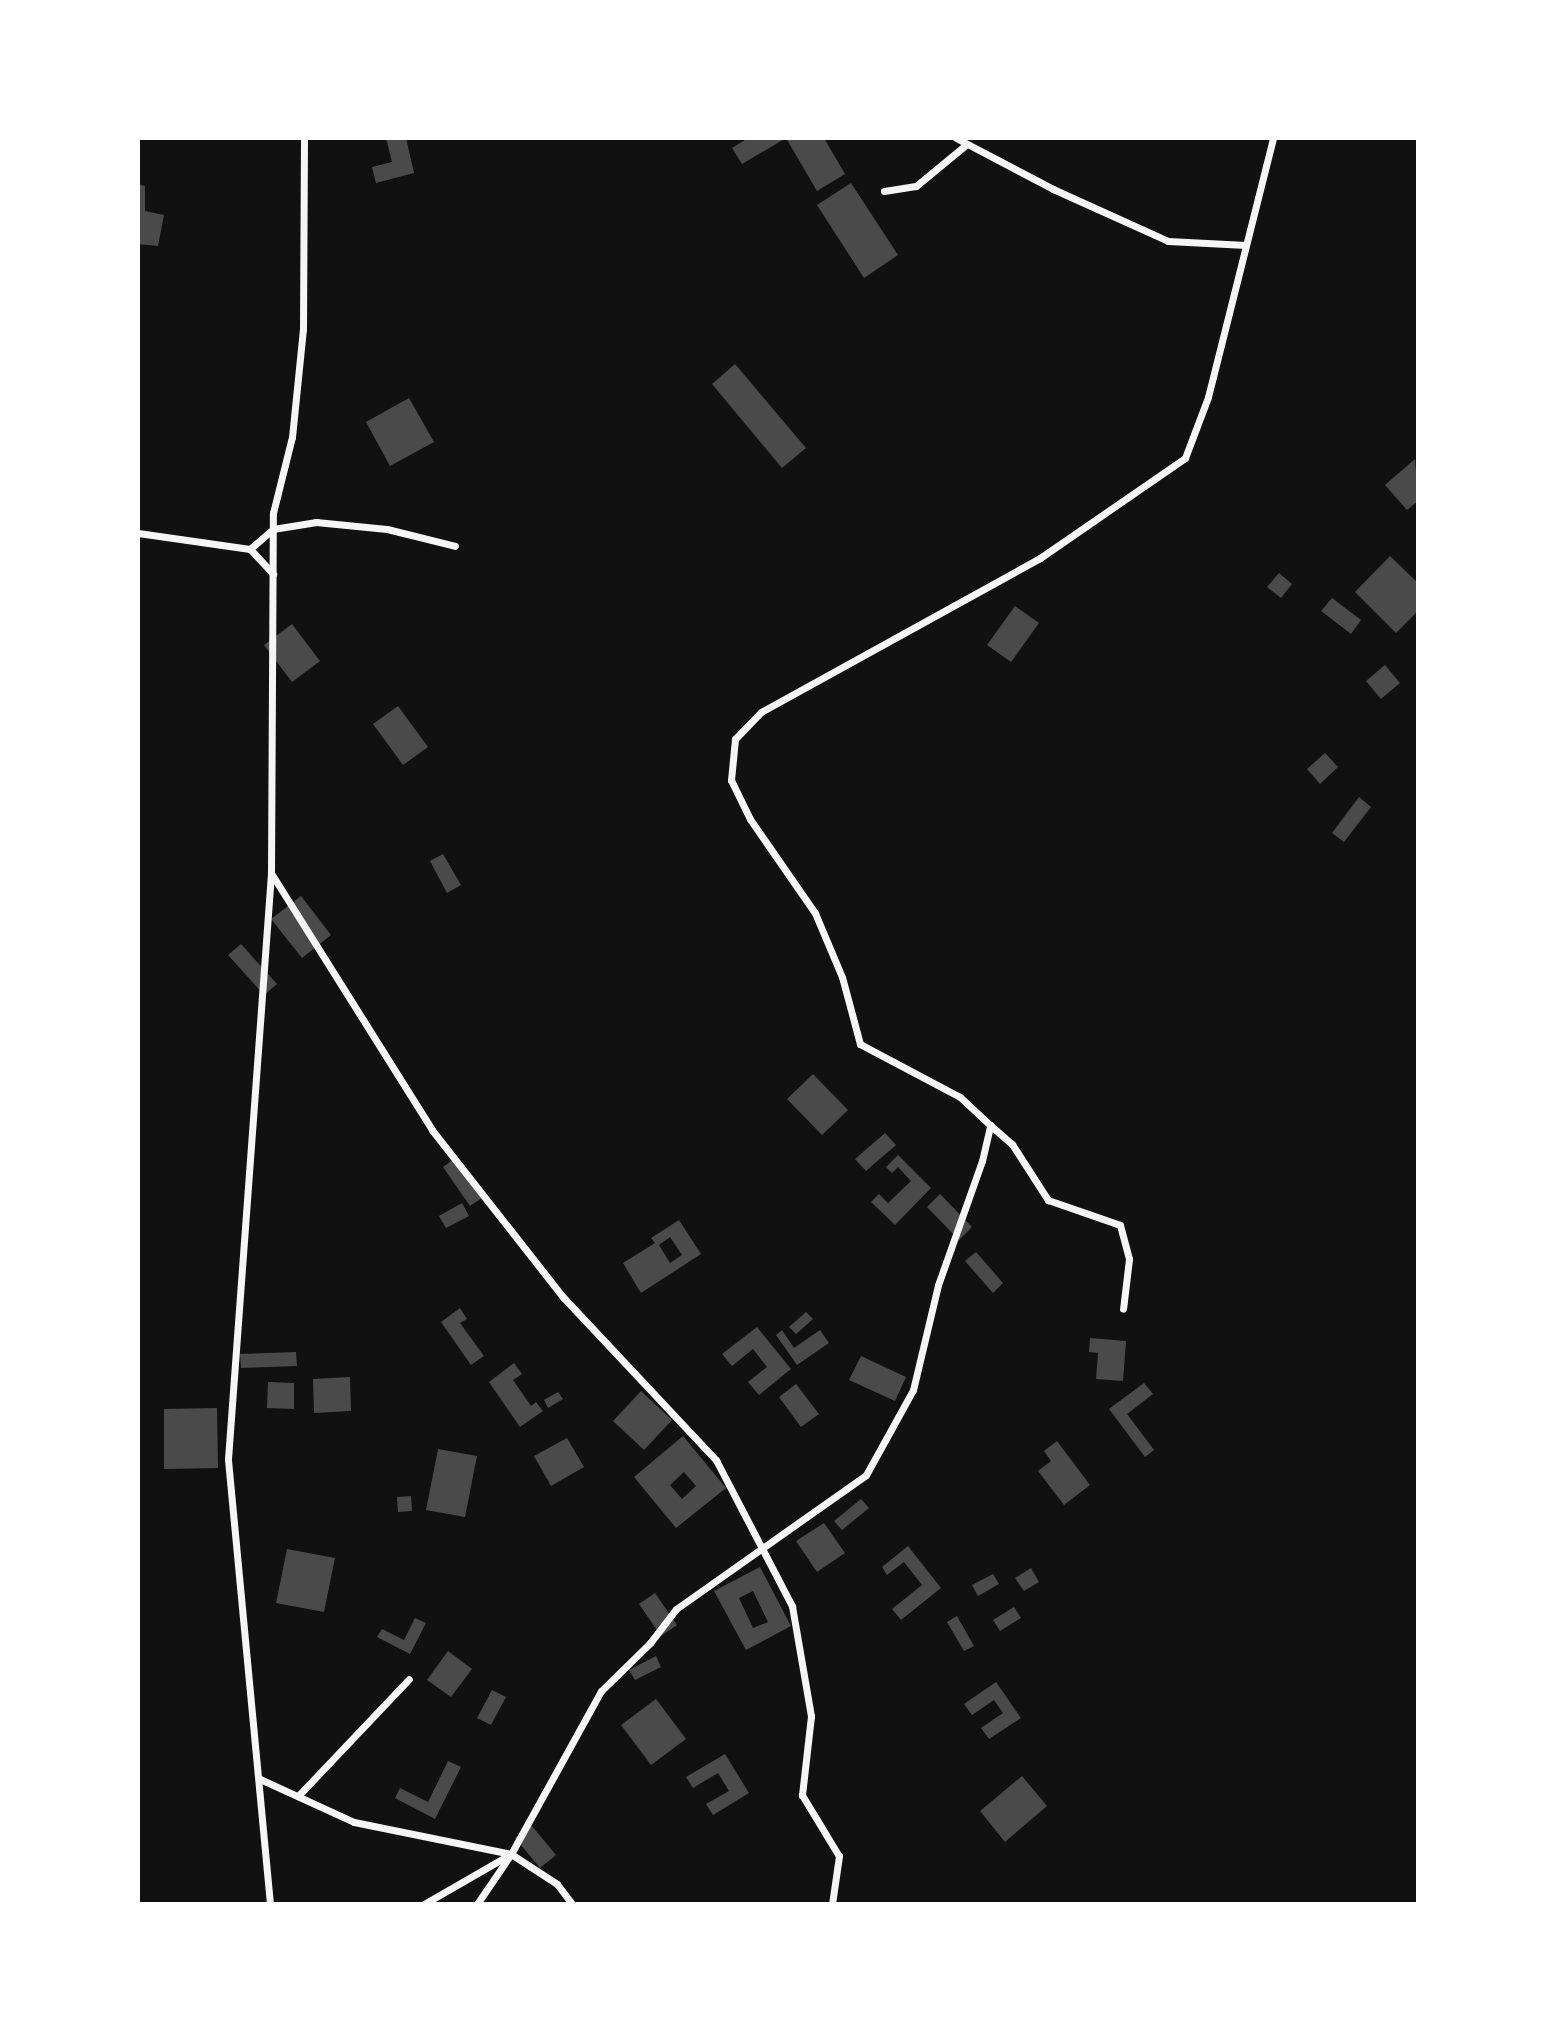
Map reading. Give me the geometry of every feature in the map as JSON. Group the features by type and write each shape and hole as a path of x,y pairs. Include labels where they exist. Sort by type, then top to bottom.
{"street":[{"path":"270,1904 228,1459 271,873 273,529 292,437 303,329 304,138"},
{"path":"956,138 1053,190 1168,241 1246,245"},
{"path":"1122,1309 1129,1259 1120,1225 1048,1200 1012,1144 960,1097 860,1044 842,978 815,913 750,819 731,780 735,739 761,712 1040,558 1185,458 1208,397 1273,138"},
{"path":"884,191 916,186 967,144"},
{"path":"250,548 273,529 316,522 387,529 455,546"},
{"path":"138,533 250,548 273,574"},
{"path":"271,873 432,1130 563,1297 716,1460 760,1552 792,1606 811,1716 802,1795 839,1856 832,1904"},
{"path":"477,1904 511,1854 601,1691 650,1643 676,1609 866,1475 913,1390 938,1285 990,1125"},
{"path":"298,1796 409,1679"},
{"path":"260,1779 354,1822 511,1854 557,1884 572,1904"},
{"path":"424,1904 511,1854"}],"building":[{"path":"386,138 406,138 414,173 376,183 372,167 392,162"},
{"path":"748,138 786,138 742,164 732,148"},
{"path":"786,138 824,138 845,174 817,191"},
{"path":"851,183 898,255 864,278 817,205"},
{"path":"138,184 145,186 145,211 164,215 158,246 138,244"},
{"path":"735,364 806,448 782,468 712,384"},
{"path":"409,398 434,442 390,466 366,422"},
{"path":"1415,459 1418,501 1407,510 1385,485"},
{"path":"1390,556 1418,583 1418,611 1396,633 1355,592"},
{"path":"1279,573 1292,584 1281,598 1267,587"},
{"path":"1332,598 1361,620 1351,634 1321,611"},
{"path":"1015,606 1039,623 1011,662 987,645"},
{"path":"292,624 320,661 292,682 264,645"},
{"path":"1385,665 1400,683 1381,699 1366,681"},
{"path":"398,706 428,747 403,765 373,724"},
{"path":"1325,753 1338,767 1320,784 1307,769"},
{"path":"1359,797 1371,807 1344,842 1332,833"},
{"path":"443,854 461,885 447,893 430,861"},
{"path":"301,896 331,935 302,958 271,919"},
{"path":"241,944 277,984 264,995 228,955"},
{"path":"813,1074 848,1110 822,1135 787,1099"},
{"path":"885,1133 896,1145 866,1171 855,1159"},
{"path":"898,1155 931,1188 895,1225 871,1202 879,1194 888,1203 911,1181 898,1167 892,1173 886,1167"},
{"path":"457,1157 485,1196 470,1206 443,1167"},
{"path":"940,1194 972,1227 959,1240 927,1207"},
{"path":"462,1203 469,1216 446,1228 439,1216"},
{"path":"679,1220 701,1254 641,1293 623,1263 655,1243 651,1238","holes":["670,1237 682,1255 670,1263 659,1245"]},
{"path":"976,1252 1003,1283 993,1293 965,1261"},
{"path":"460,1308 467,1319 460,1323 484,1356 471,1365 441,1322"},
{"path":"806,1312 813,1319 796,1334 789,1327"},
{"path":"757,1327 791,1369 759,1395 748,1382 767,1367 753,1349 732,1366 722,1354"},
{"path":"782,1330 794,1348 820,1330 829,1343 797,1365 776,1335"},
{"path":"1090,1338 1126,1341 1123,1381 1096,1379 1098,1353 1089,1352"},
{"path":"296,1352 297,1366 241,1368 240,1354"},
{"path":"861,1356 906,1377 895,1401 849,1380"},
{"path":"514,1363 522,1374 513,1380 531,1406 536,1402 543,1411 520,1427 489,1382"},
{"path":"350,1377 351,1411 314,1413 313,1379"},
{"path":"268,1382 294,1383 294,1409 267,1408"},
{"path":"1144,1383 1153,1394 1127,1414 1154,1450 1145,1457 1109,1409"},
{"path":"796,1384 819,1414 801,1427 779,1397"},
{"path":"641,1391 672,1420 644,1450 613,1421"},
{"path":"558,1392 563,1399 548,1408 544,1400"},
{"path":"217,1408 218,1468 164,1469 164,1409"},
{"path":"683,1436 726,1488 676,1528 634,1477","holes":["684,1472 696,1486 682,1499 670,1485"]},
{"path":"567,1438 584,1467 551,1486 534,1456"},
{"path":"1057,1441 1090,1485 1064,1505 1038,1471 1051,1461 1044,1451"},
{"path":"438,1449 477,1456 465,1517 426,1510"},
{"path":"411,1496 412,1511 398,1512 397,1497"},
{"path":"861,1499 869,1508 842,1530 834,1521"},
{"path":"824,1523 845,1553 817,1572 796,1541"},
{"path":"908,1546 941,1588 901,1620 892,1609 922,1585 904,1562 887,1575 882,1567"},
{"path":"287,1549 335,1558 324,1612 276,1603"},
{"path":"760,1567 791,1626 746,1650 714,1591","holes":["753,1591 768,1622 753,1628 739,1598"]},
{"path":"1031,1568 1039,1582 1024,1591 1015,1578"},
{"path":"993,1574 999,1584 978,1596 972,1585"},
{"path":"655,1593 677,1625 661,1636 639,1604"},
{"path":"1014,1607 1021,1618 1000,1631 993,1620"},
{"path":"957,1616 974,1646 964,1651 947,1622"},
{"path":"415,1618 426,1623 410,1654 377,1637 382,1629 404,1640"},
{"path":"448,1651 472,1669 451,1697 427,1680"},
{"path":"656,1656 661,1667 635,1680 629,1670"},
{"path":"996,1682 1021,1718 989,1739 981,1728 1003,1713 994,1700 972,1715 964,1704"},
{"path":"492,1690 506,1697 491,1725 477,1718"},
{"path":"656,1699 686,1739 651,1765 621,1725"},
{"path":"725,1754 749,1793 713,1815 706,1804 729,1791 718,1773 693,1788 686,1777"},
{"path":"448,1761 461,1767 435,1819 395,1798 400,1788 428,1802"},
{"path":"1022,1776 1047,1806 1005,1842 980,1811"},
{"path":"531,1825 556,1855 540,1868 515,1838"}]}
